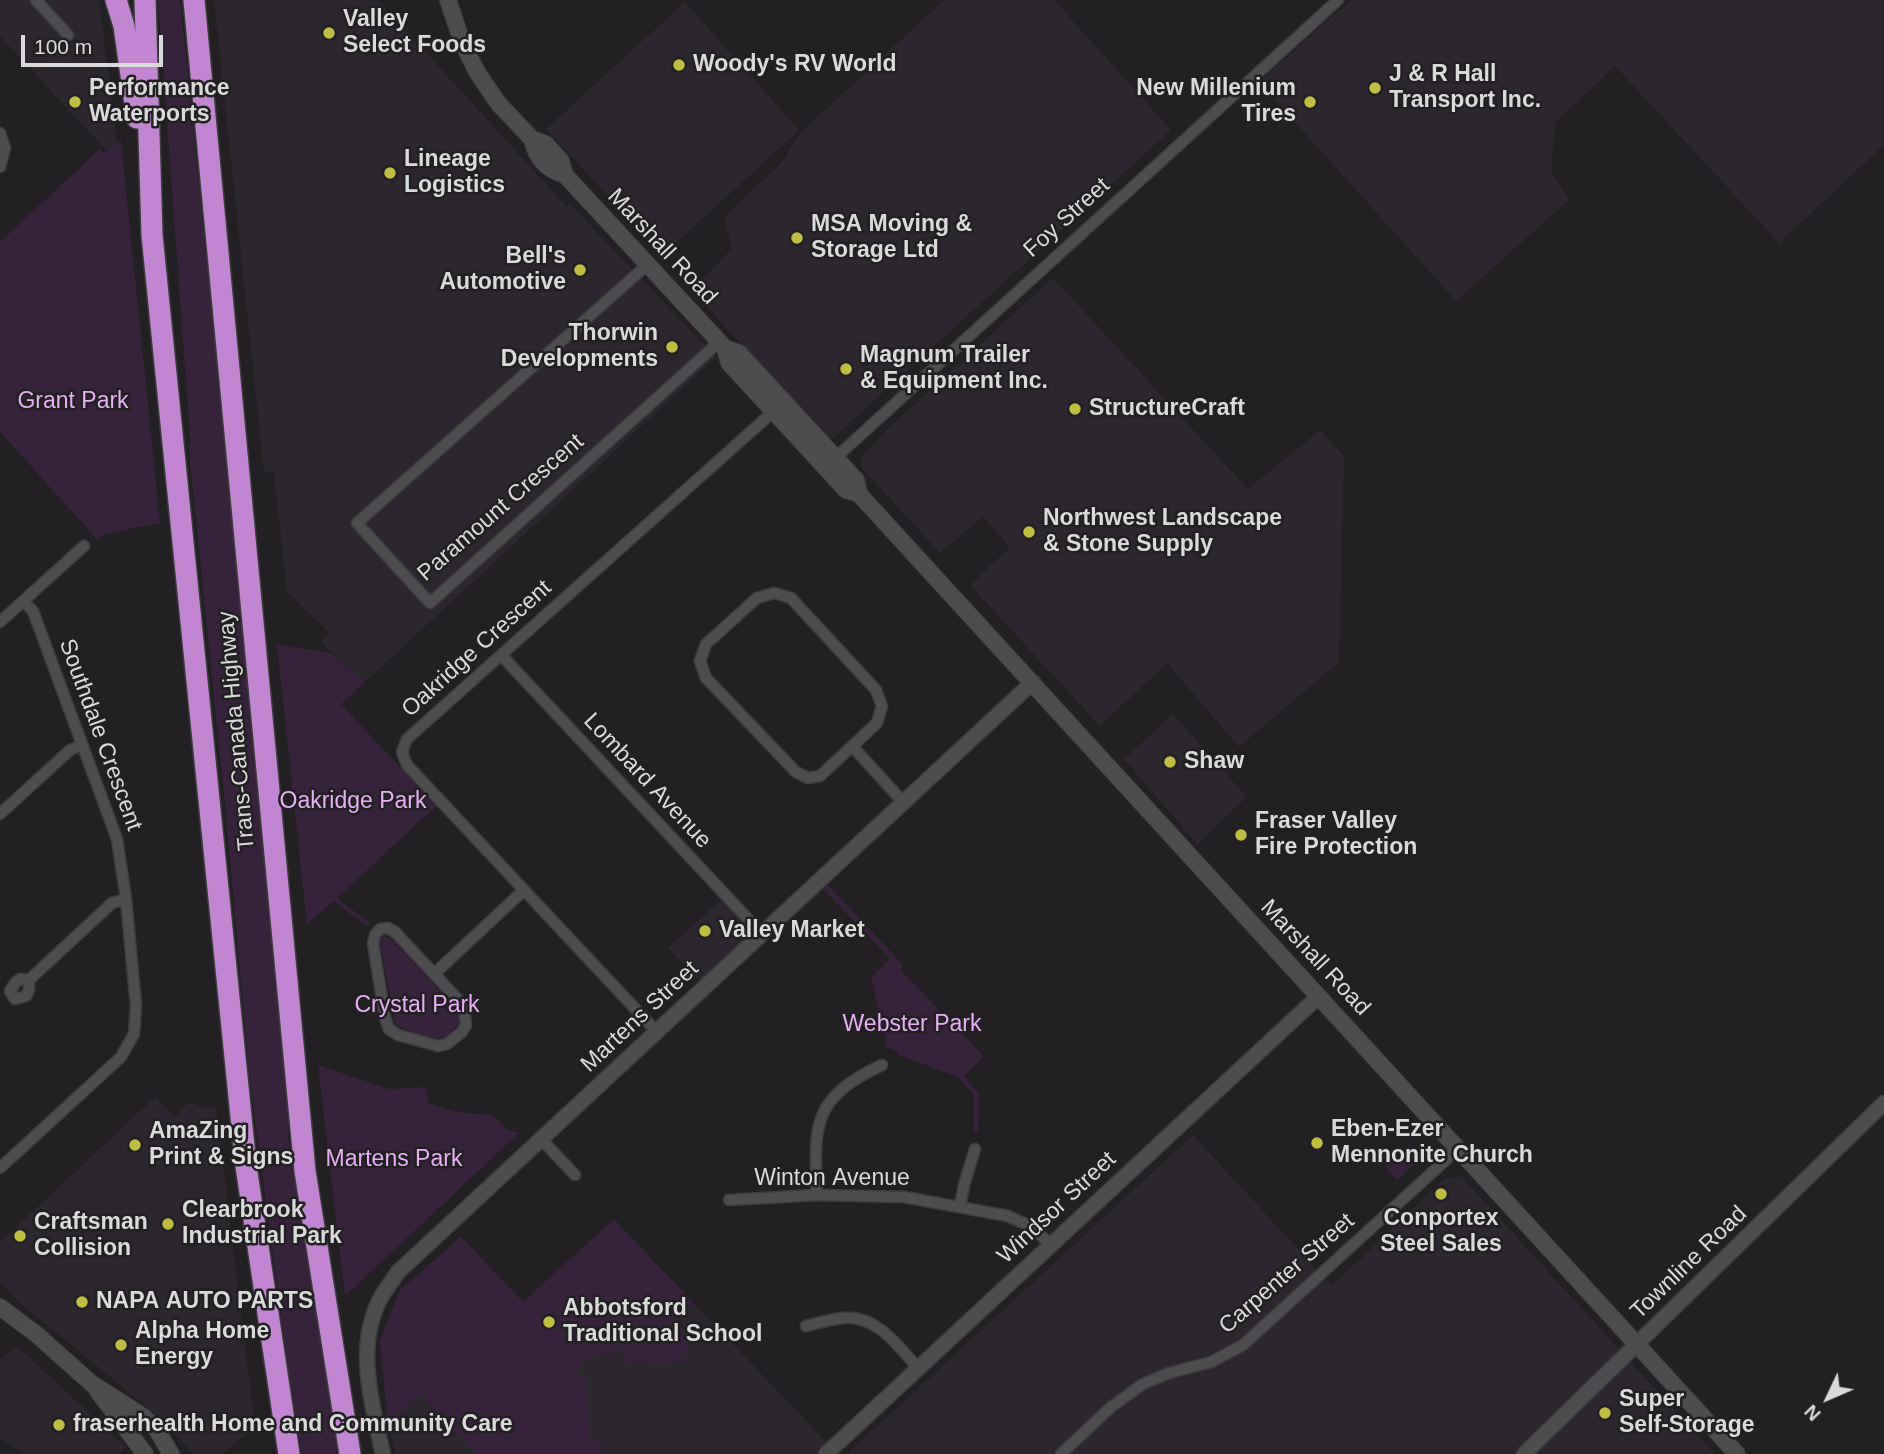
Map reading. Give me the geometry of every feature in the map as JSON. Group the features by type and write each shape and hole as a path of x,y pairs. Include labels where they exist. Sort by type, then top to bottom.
{"highway":[{"path":"117,0 124,26 152,235"},
{"name":"Trans-Canada Highway","path":"145,0 152,235 246,1166 289,1454"},
{"name":"Trans-Canada Highway","path":"194,0 305,1171 350,1454"}],"main road":[{"name":"Marshall Road","path":"448,0 462,42 477,72 498,103 532,139 535,153 551,171 565,176 722,345 739,353 830,463 846,490 859,494 1033,682 1737,1454"},
{"name":"Marshall Road","path":"722,345 729,363 774,411 830,463"},
{"path":"0,1307 36,1334 91,1383 144,1417 158,1430 171,1454"},
{"path":"91,1383 145,1454"}],"street":[{"path":"36,0 68,35"},
{"name":"Foy Street","path":"830,463 1338,0"},
{"path":"0,133 5,149 0,167"},
{"name":"Paramount Crescent","path":"647,265 357,523 430,603 722,345"},
{"name":"Oakridge Crescent","path":"657,1032 407,765 402,752 407,739 774,411"},
{"path":"0,622 84,547"},
{"path":"774,593 791,598 876,690 882,706 877,723 852,747 820,776 808,778 796,772 706,678 700,661 706,644 757,598 774,593"},
{"name":"Southdale Crescent","path":"0,1168 121,1057 134,1034 136,1006 126,899 117,839 33,611 23,601"},
{"name":"Lombard Avenue","path":"502,656 762,934"},
{"name":"Martens Street","path":"383,1454 369,1388 369,1329 380,1299 398,1272 1033,682"},
{"path":"0,814 70,750 82,745"},
{"path":"852,747 904,803"},
{"path":"433,974 524,890"},
{"path":"29,980 112,903 126,899"},
{"path":"388,928 395,932 433,974 464,1006 467,1017 462,1032 447,1044 439,1046 398,1035 389,1029 373,943 375,935 380,929 388,928"},
{"name":"Windsor Street","path":"826,1454 1319,996"},
{"path":"817,1195 814,1144 818,1124 828,1103 854,1078 882,1065"},
{"name":"Townline Road","path":"1524,1454 1884,1103"},
{"path":"541,1139 575,1175"},
{"name":"Carpenter Street","path":"1061,1454 1111,1407 1143,1384 1169,1373 1211,1362 1243,1345 1459,1148"},
{"path":"960,1208 975,1149"},
{"name":"Winton Avenue","path":"729,1200 817,1195 886,1195 1009,1216 1032,1227 1051,1245"},
{"path":"806,1326 841,1318 855,1317 868,1321 878,1327 918,1368"}],"shaded area":[{"path":"0,0 99,0 117,143 106,150 0,36"},
{"path":"214,0 378,0 567,207 570,204 716,357 365,682 321,642 330,633 287,592 274,472 264,472"},
{"path":"944,0 1054,0 1171,130 829,442 692,290 732,248 724,217 782,162 802,131"},
{"path":"1351,0 1884,0 1884,145 1779,243 1615,66 1555,123 1551,171 1569,200 1456,301 1259,82"},
{"name":"Woody's RV World","path":"685,2 799,130 663,255 546,129"},
{"name":"StructureCraft","path":"1053,278 1248,489 1320,430 1344,456 1339,662 1239,747 1167,663 1100,726 970,585 1010,547 983,517 940,553 861,467 861,457 895,422"},
{"path":"1173,714 1247,797 1197,844 1124,759"},
{"path":"721,900 744,925 744,940 699,981 668,948"},
{"path":"155,1097 175,1117 189,1102 204,1108 216,1107 255,1427 222,1454 194,1454 152,1411 19,1302 0,1282 0,1242"},
{"path":"1193,1135 1332,1286 1443,1180 1461,1176 1715,1454 847,1454"},
{"name":"Abbotsford Traditional School","path":"614,1219 830,1446 822,1454 395,1454 388,1425 380,1339 400,1290 461,1237 523,1302"},
{"path":"17,1346 126,1447 119,1454 24,1454 0,1438 0,1360"}],"green space":[{"path":"158,0 180,0 246,643 287,1091 288,1137 341,1454 302,1454 250,1082 189,452"},
{"name":"Grant Park","path":"121,140 160,523 104,534 98,540 0,432 0,242 101,148 102,154"},
{"name":"Oakridge Park","path":"277,645 332,653 365,682 341,704 436,806 337,898 370,923 367,926 333,901 307,925"},
{"name":"Webster Park","path":"828,885 903,965 900,969 984,1057 964,1076 979,1094 978,1131 974,1131 974,1095 958,1077 899,1055 887,1047 871,978 890,959 823,889"},
{"name":"Crystal Park","path":"383,936 390,938 457,1009 459,1022 445,1037 438,1039 425,1036 395,1023 380,943"},
{"name":"Martens Park","path":"318,1065 389,1089 426,1087 428,1103 455,1112 492,1115 507,1129 519,1133 345,1296"},
{"path":"1410,1143 1422,1157 1397,1180 1385,1167"},
{"name":"Abbotsford Traditional School","path":"614,1219 696,1306 678,1307 666,1335 686,1333 688,1349 685,1350 686,1357 682,1358 683,1361 657,1365 651,1361 625,1364 623,1350 627,1342 652,1337 625,1341 620,1351 591,1356 579,1363 576,1377 585,1376 591,1441 599,1440 601,1454 476,1454 421,1395 388,1425 380,1339 400,1290 461,1237 523,1302"}],"place":[{"name":"Valley Select Foods","path":"329,33"},
{"name":"Woody's RV World","path":"679,65"},
{"name":"J & R Hall Transport Inc.","path":"1375,88"},
{"name":"Performance Waterports","path":"75,102"},
{"name":"New Millenium Tires","path":"1310,102"},
{"name":"Lineage Logistics","path":"390,173"},
{"name":"MSA Moving & Storage Ltd","path":"797,238"},
{"name":"Bell's Automotive","path":"580,270"},
{"name":"Thorwin Developments","path":"672,347"},
{"name":"Magnum Trailer & Equipment Inc.","path":"846,369"},
{"name":"StructureCraft","path":"1075,409"},
{"name":"Northwest Landscape & Stone Supply","path":"1029,532"},
{"name":"Shaw","path":"1170,762"},
{"name":"Fraser Valley Fire Protection","path":"1241,835"},
{"name":"Valley Market","path":"705,931"},
{"name":"Eben-Ezer Mennonite Church","path":"1317,1143"},
{"name":"AmaZing Print & Signs","path":"135,1145"},
{"name":"Conportex Steel Sales","path":"1441,1194"},
{"name":"Clearbrook Industrial Park","path":"168,1224"},
{"name":"Craftsman Collision","path":"20,1236"},
{"name":"NAPA AUTO PARTS","path":"82,1302"},
{"name":"Abbotsford Traditional School","path":"549,1322"},
{"name":"Alpha Home Energy","path":"121,1345"},
{"name":"Super Self-Storage","path":"1605,1413"},
{"name":"fraserhealth Home and Community Care","path":"59,1425"}]}
